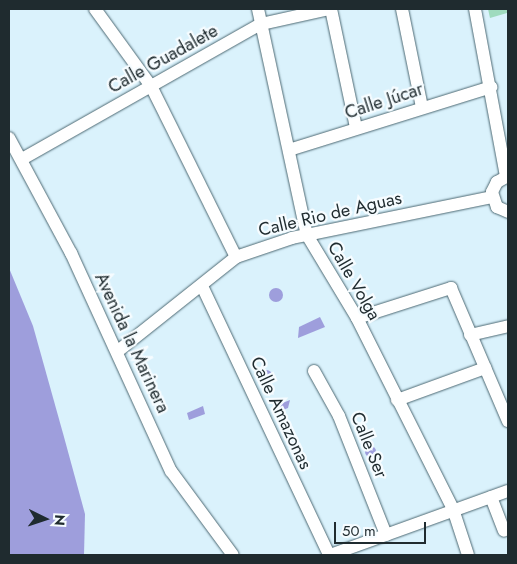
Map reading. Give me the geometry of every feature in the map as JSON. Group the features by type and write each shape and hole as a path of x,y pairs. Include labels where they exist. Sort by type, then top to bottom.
{"street":[{"path":"95,9 151,86 236,257"},
{"name":"Calle Volga","path":"258,9 307,235 356,318 453,510 468,555"},
{"path":"330,9 356,128"},
{"name":"Calle Guadalete","path":"22,159 261,24 330,9"},
{"path":"402,9 422,107"},
{"path":"475,9 507,176 494,186 492,197 497,207 508,212"},
{"name":"Calle Júcar","path":"289,150 491,87"},
{"name":"Avenida la Marinera","path":"9,138 22,159 118,351 171,472 233,555"},
{"name":"Calle Rio de Aguas","path":"118,351 236,257 307,235 492,197"},
{"name":"Calle Amazonas","path":"202,286 330,555"},
{"path":"356,318 451,288 470,335 505,408 508,422"},
{"path":"470,335 508,326"},
{"path":"397,400 485,368"},
{"name":"Calle Ser","path":"314,371 339,416 386,535"},
{"path":"330,555 508,491"},
{"path":"491,497 504,531"}],"green space":[{"path":"488,9 507,9 507,13 490,18"}],"water":[{"path":"9,268 33,326 85,514 84,555 9,555"},
{"path":"273,288 279,288 283,295 279,302 273,302 269,298 269,292"},
{"path":"320,317 325,327 298,338 299,327"},
{"path":"266,369 272,375 266,381 260,375"},
{"path":"290,400 288,408 278,412 275,406"},
{"path":"203,406 205,414 189,420 187,413"},
{"path":"370,445 376,451 370,457 364,451"}]}
